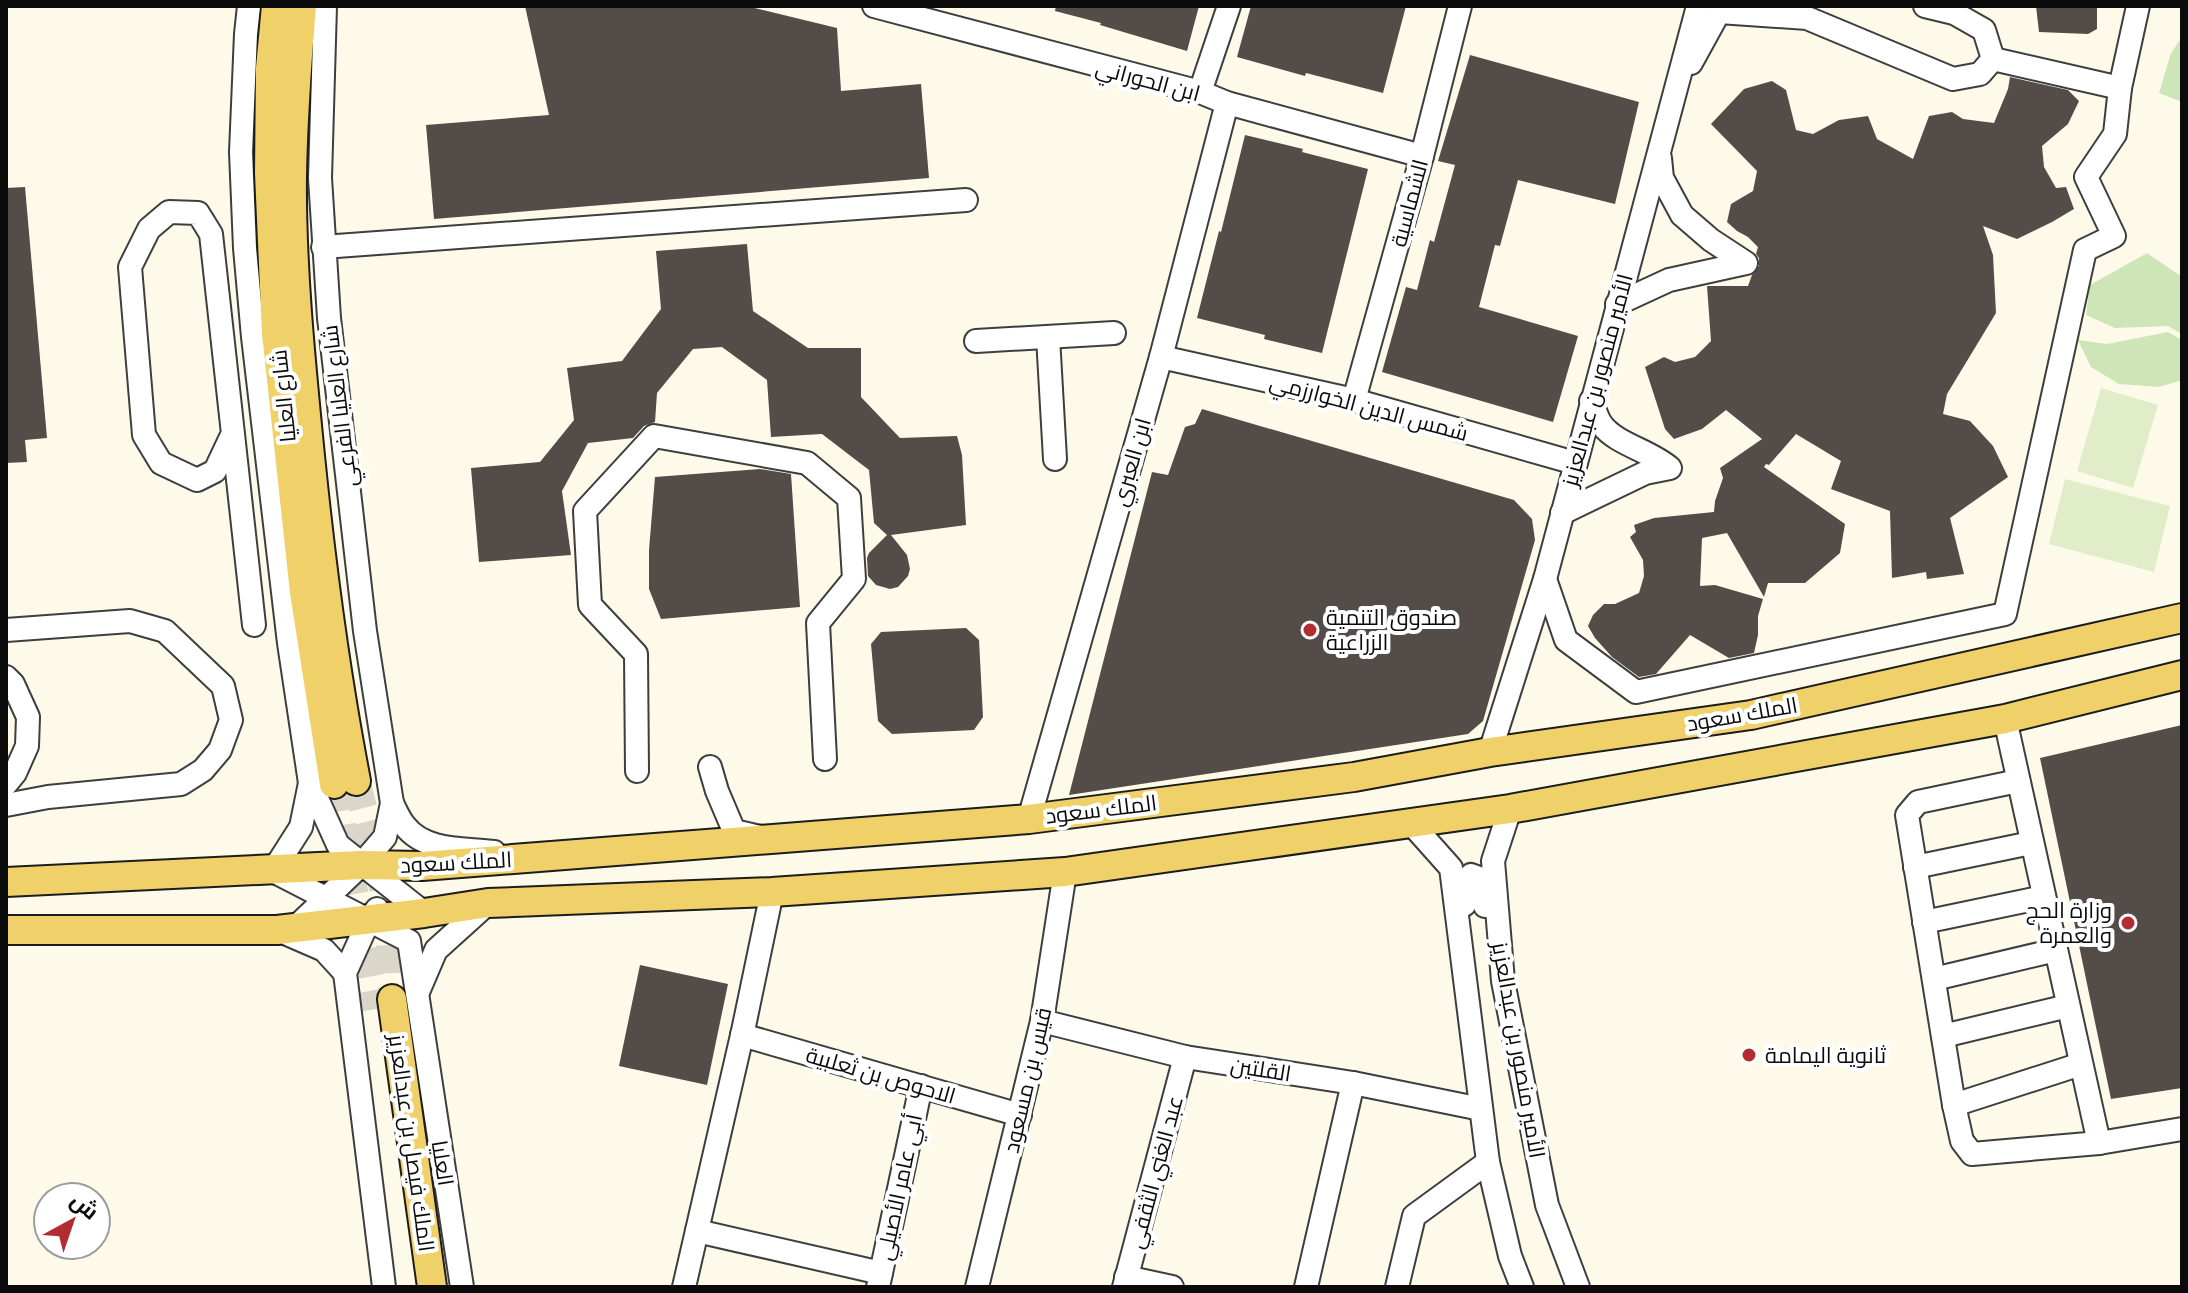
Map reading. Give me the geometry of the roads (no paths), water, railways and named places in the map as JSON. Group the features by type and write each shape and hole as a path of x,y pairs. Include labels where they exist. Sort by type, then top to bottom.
{"main road":[{"name":"شارع العليا","path":"276,6 270,68 269,173 276,333 304,592 333,783"},
{"name":"شارع العليا","path":"302,6 292,179 297,296 320,552 341,705 333,783"},
{"name":"الملك سعود","path":"6,882 361,865 409,866 1029,819 1354,777 1490,752 1751,715 2182,618"},
{"name":"الملك سعود","path":"6,930 287,928 488,903 772,892 1065,872 1510,809 2005,719 2182,675"},
{"name":"الملك فيصل بن عبدالعزيز","path":"395,1000 415,1287"},
{"name":"الملك فيصل بن عبدالعزيز","path":"395,1000 432,1287"}],"street":[{"path":"249,6 241,152 245,248 289,643 333,783 338,845 424,913"},
{"name":"شارع العليا الفرعي","path":"325,6 320,178 323,247 365,631 392,803 404,825 427,844 539,857"},
{"name":"ابن الحوراني","path":"874,6 1200,92 1227,103 1422,156"},
{"path":"1200,92 1229,6"},
{"name":"الشماسية","path":"1354,400 1460,6"},
{"name":"الأمير منصور بن عبدالعزيز","path":"1490,752 1545,579 1698,6"},
{"path":"1925,6 1954,13 1984,30 1993,59"},
{"path":"1545,579 1566,640 1636,692 2005,614 2085,250 2114,236 2086,177 2115,134 2120,88 2138,6"},
{"path":"1674,92 1719,12 1807,18 1953,79 1980,74 1993,59"},
{"path":"1993,59 2120,88"},
{"name":"ابن العبري","path":"1029,819 1161,357 1227,103"},
{"path":"1617,304 1669,280 1746,263 1711,240 1682,215 1662,178 1659,148"},
{"path":"323,247 966,200"},
{"path":"233,433 215,471 197,480 161,463 144,435 130,267 149,229 169,212 198,213 211,234 223,339 254,625"},
{"path":"976,341 1114,333"},
{"path":"223,339 253,337"},
{"path":"1048,337 1055,459"},
{"name":"شمس الدين الخوارزمي","path":"1161,357 1354,400 1575,463"},
{"path":"1562,513 1645,473 1670,468 1659,458 1623,441 1603,426 1591,401"},
{"path":"637,771 636,654 590,605 585,511 654,436 807,463 849,498 854,579 818,623 825,759"},
{"path":"6,630 130,621 165,631 223,686 231,720 220,750 203,770 181,784 48,797 6,805"},
{"path":"6,677 13,684 28,717 27,746 15,773 6,784"},
{"path":"2005,719 2099,1143"},
{"path":"710,767 734,831 769,839"},
{"path":"2018,781 1918,802 1907,815 1962,1141 1972,1154 2099,1143 2182,1129"},
{"path":"273,871 333,783"},
{"name":"شارع العليا الفرعي","path":"287,928 327,898 385,837 392,803"},
{"name":"الأمير منصور بن عبدالعزيز","path":"1510,809 1493,861 1503,981 1547,1205 1578,1287"},
{"name":"الأمير منصور بن عبدالعزيز","path":"1410,822 1451,868 1488,1162 1510,1256 1522,1287"},
{"path":"1915,867 2031,843"},
{"path":"384,1287 345,973 369,920 409,866"},
{"name":"العليا","path":"273,871 409,941 395,1000 462,1287"},
{"name":"قيس بن مسعود","path":"977,1287 1042,1021 1065,872"},
{"path":"1461,951 1465,881 1471,875 1479,878 1503,981"},
{"path":"684,1287 772,892"},
{"path":"1924,922 2044,897"},
{"path":"395,1000 436,950 488,903"},
{"path":"287,928 324,950 345,973"},
{"path":"1934,979 2056,950"},
{"path":"1943,1036 2068,1006"},
{"name":"القلتين","path":"1042,1021 1185,1057 1353,1083 1481,1109"},
{"name":"الاحوص بن ثعلبية","path":"742,1035 1020,1115"},
{"name":"عبد الغني الثقفي","path":"1125,1282 1185,1057"},
{"path":"1954,1105 2081,1064"},
{"path":"1306,1287 1353,1083"},
{"name":"أبي عامر الأصيلي","path":"879,1280 921,1086"},
{"path":"1397,1287 1414,1216 1488,1162"},
{"path":"697,1231 879,1280"},
{"path":"1125,1282 1172,1287"}],"tunnel":[{"path":"356,781 381,876 390,940 392,999"},
{"path":"334,784 376,1009"}],"place":[{"name":"صندوق التنمية الزراعية","path":"1310,630"},
{"name":"وزارة الحج والعمرة","path":"2128,923"},
{"name":"ثانوية اليمامة","path":"1749,1055"}]}
